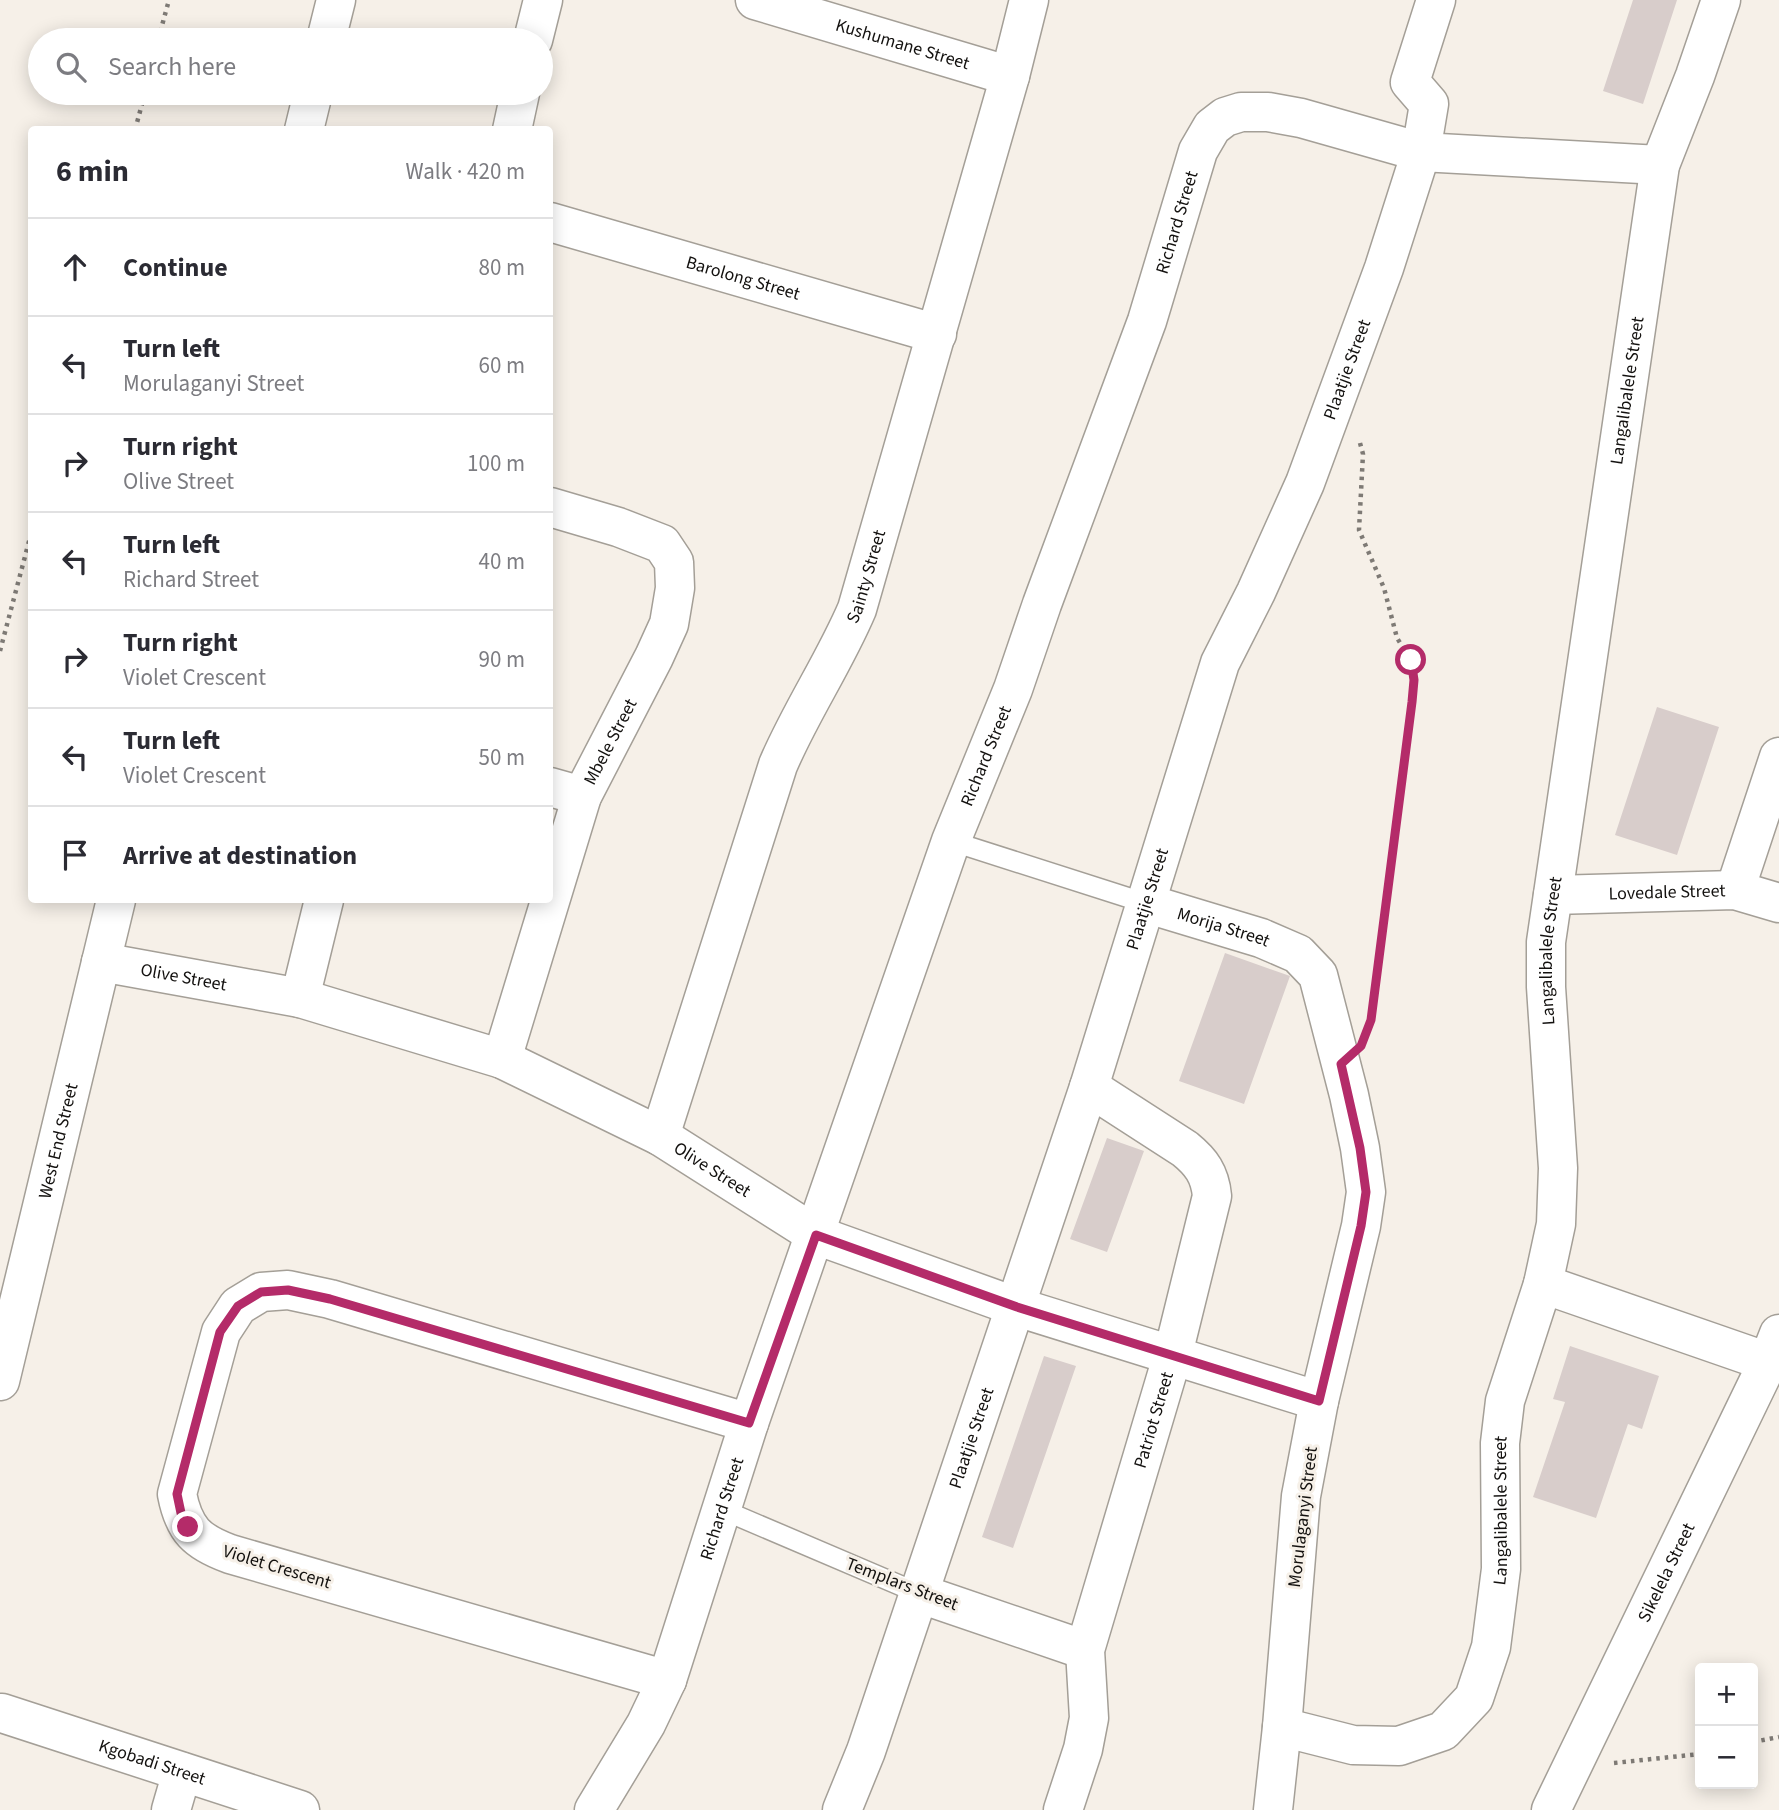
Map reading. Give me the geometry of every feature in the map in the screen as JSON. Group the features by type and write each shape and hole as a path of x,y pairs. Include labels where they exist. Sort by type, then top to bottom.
{"street":[{"path":"329,28 336,0"},
{"path":"536,28 543,0"},
{"name":"Kushumane Street","path":"755,0 1010,76"},
{"name":"Sainty Street","path":"660,1136 778,765 792,732 841,646 857,609 1010,76 1029,0"},
{"name":"Plaatjie Street","path":"842,1810 866,1751 1017,1307 1089,1087 1220,663 1256,592 1305,483 1384,268 1421,152 1429,104 1410,82 1436,0"},
{"name":"Langalibalele Street","path":"1282,1727 1353,1745 1399,1746 1443,1731 1474,1698 1491,1647 1501,1569 1500,1443 1505,1401 1543,1284 1556,1224 1558,1168 1546,987 1546,942 1660,165 1721,0"},
{"path":"305,126 310,105"},
{"path":"513,126 517,105"},
{"name":"Richard Street","path":"594,1810 646,1724 667,1680 749,1423 951,841 1013,689 1041,604 1147,321 1198,151 1212,127 1225,117 1241,112 1268,111 1421,152 1660,165"},
{"name":"Barolong Street","path":"553,223 937,334"},
{"name":"Mbele Street","path":"553,508 662,544 674,562 675,587 669,624 654,657 566,791 553,845"},
{"path":"1735,890 1779,757"},
{"name":"Lovedale Street","path":"1553,895 1735,890 1779,903"},
{"name":"West End Street","path":"0,1381 115,903"},
{"path":"300,998 323,903"},
{"name":"Mbele Street","path":"502,1059 539,903"},
{"name":"Morija Street","path":"1144,903 1261,938 1298,954 1318,975 1341,1064"},
{"name":"Olive Street","path":"101,962 300,998 502,1059 660,1136 816,1235 1017,1307 1319,1401"},
{"name":"Morulaganyi Street","path":"1273,1810 1301,1496 1319,1401 1361,1226 1366,1192 1360,1148 1341,1064"},
{"name":"Patriot Street","path":"1063,1810 1083,1749 1089,1718 1085,1650 1173,1354 1212,1196 1211,1182 1198,1160 1089,1087"},
{"path":"1543,1284 1774,1348"},
{"name":"Violet Crescent","path":"667,1680 206,1545 188,1527 181,1513 177,1494 220,1332 238,1306 261,1292 288,1290 330,1299 749,1423"},
{"name":"Sikelela Street","path":"1551,1810 1774,1348"},
{"name":"Templars Street","path":"918,1593 1085,1650"},
{"name":"Kgobadi Street","path":"2,1713 300,1810"},
{"path":"171,1810 182,1772"}],"lane":[{"name":"Morija Street","path":"951,841 1144,903"},
{"name":"Templars Street","path":"721,1509 918,1593"}],"path":[{"path":"161,28 169,0"},
{"path":"136,126 142,105"},
{"path":"1334,404 1352,418 1363,454 1359,530 1384,588 1397,638 1411,660 1414,680 1371,1020 1361,1046 1341,1064"},
{"path":"0,651 28,545"},
{"path":"1758,1741 1779,1737"},
{"path":"1574,1762 1620,1763 1695,1755"}],"building":[{"path":"1633,0 1677,0 1643,104 1603,91"},
{"path":"1657,707 1719,727 1677,855 1615,835"},
{"path":"1225,953 1290,976 1244,1104 1179,1081"},
{"path":"1107,1138 1144,1151 1107,1252 1070,1239"},
{"path":"1570,1346 1659,1376 1642,1429 1628,1424 1596,1518 1533,1497 1565,1402 1553,1399"},
{"path":"1044,1356 1076,1366 1013,1548 982,1537"}],"route":[{"path":"188,1527 181,1513 177,1494 220,1332 238,1306 261,1292 288,1290 330,1299 749,1423 816,1235 1017,1307 1319,1401 1361,1226 1366,1192 1360,1148 1341,1064 1361,1046 1371,1020 1412,702 1414,680 1411,660"}]}
